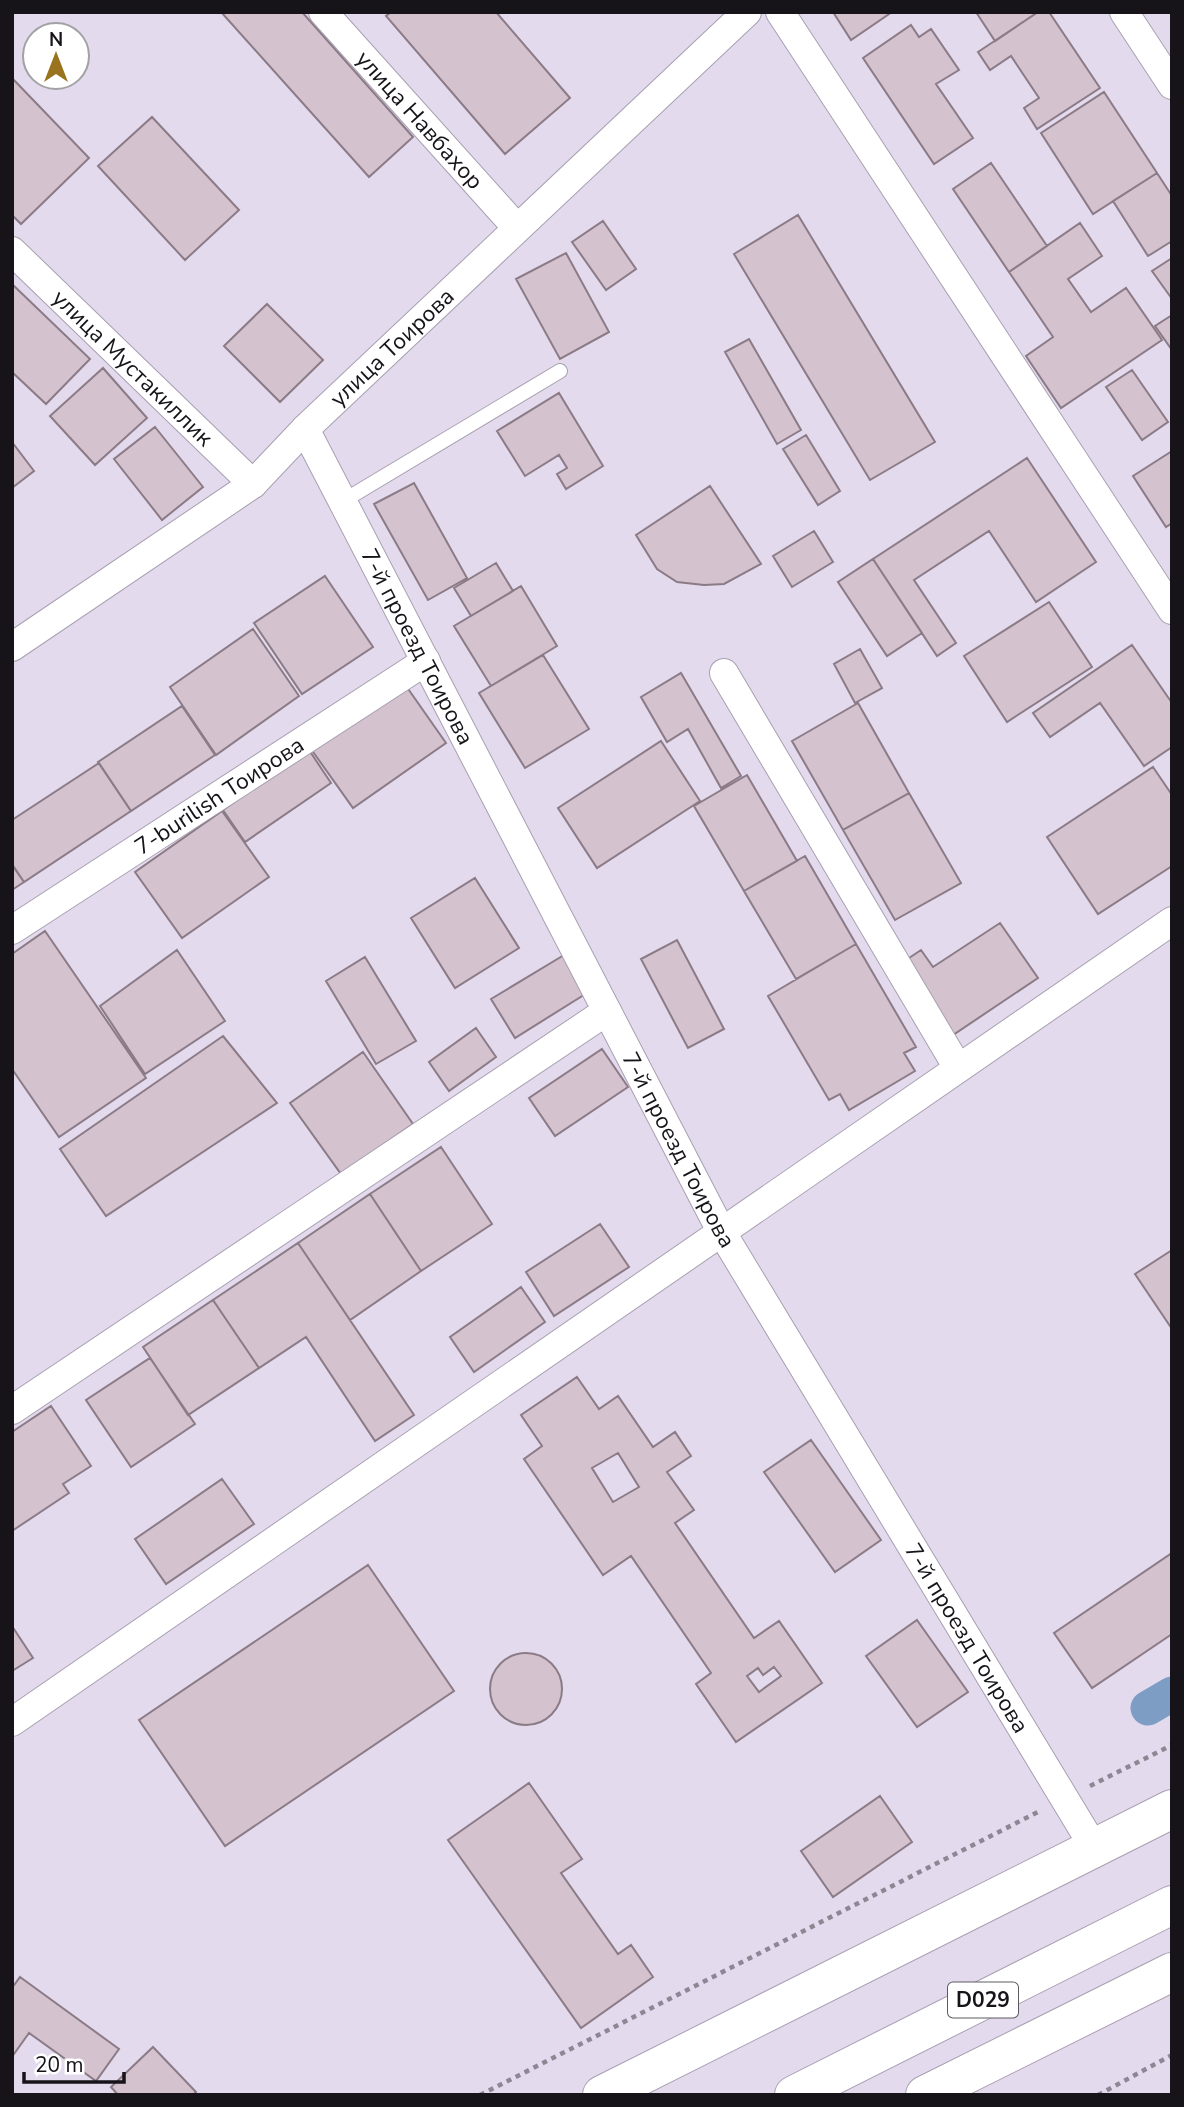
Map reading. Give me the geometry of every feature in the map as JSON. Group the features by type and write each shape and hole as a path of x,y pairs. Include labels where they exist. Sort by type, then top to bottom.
{"main road":[{"path":"602,2095 1172,1809"},
{"name":"D029","path":"794,2095 1172,1905"},
{"name":"D029","path":"925,2095 1172,1972"}],"street":[{"name":"улица Навбахор","path":"323,12 517,228"},
{"name":"улица Тоирова","path":"12,647 253,484 305,429 747,12"},
{"path":"780,12 1172,610"},
{"path":"1124,12 1172,85"},
{"name":"улица Мустакиллик","path":"12,251 253,484"},
{"name":"7-й проезд Тоирова","path":"305,429 721,1231 1095,1849"},
{"name":"7-burilish Тоирова","path":"12,930 426,661"},
{"path":"723,673 958,1068"},
{"path":"12,1722 1172,921"},
{"path":"12,1410 607,1011"}],"lane":[{"path":"343,501 559,371"}],"path":[{"path":"480,2095 1172,1745"},
{"path":"1098,2095 1172,2055"}],"building":[{"path":"221,12 302,12 413,137 369,177"},
{"path":"391,12 496,12 570,98 505,154 386,16"},
{"path":"833,12 892,12 851,40"},
{"path":"976,12 1038,12 995,41"},
{"path":"1038,12 1049,12 1100,88 1037,129 1024,108 1039,98 1011,56 990,70 978,52"},
{"path":"911,25 919,37 931,29 959,70 936,84 973,138 934,164 863,58"},
{"path":"12,78 21,91 25,91 89,158 21,224 12,215"},
{"path":"1104,92 1157,173 1093,214 1041,133"},
{"path":"152,117 239,210 185,260 98,166"},
{"path":"991,163 1047,246 1009,272 953,189"},
{"path":"1157,173 1172,196 1172,241 1148,256 1113,201"},
{"path":"798,215 935,442 870,480 734,254"},
{"path":"603,221 636,269 606,290 572,242"},
{"path":"1080,223 1102,256 1068,279 1091,312 1126,288 1162,340 1061,408 1026,356 1053,337 1009,272"},
{"path":"566,253 609,332 560,359 516,279"},
{"path":"1172,258 1172,299 1152,271"},
{"path":"12,284 90,359 46,404 12,372"},
{"path":"267,304 323,360 280,402 224,346"},
{"path":"1172,315 1172,350 1155,326"},
{"path":"749,339 801,430 777,444 725,352"},
{"path":"103,368 147,418 95,465 50,416"},
{"path":"1132,370 1168,422 1142,440 1106,387"},
{"path":"559,393 603,466 566,489 557,474 567,468 559,455 525,476 497,431"},
{"path":"155,427 203,487 162,520 114,459"},
{"path":"806,435 840,491 818,505 783,449"},
{"path":"12,442 34,471 12,488"},
{"path":"1172,451 1172,523 1166,527 1133,476"},
{"path":"1027,458 1096,562 1036,602 989,531 914,580 956,643 937,656 873,559"},
{"path":"414,483 467,578 428,600 374,504"},
{"path":"710,486 761,564 724,584 677,582 657,569 636,535"},
{"path":"814,531 833,562 792,587 773,556"},
{"path":"873,559 922,633 887,656 838,582"},
{"path":"496,563 513,591 471,616 454,588"},
{"path":"325,576 373,647 302,694 254,623"},
{"path":"521,586 557,646 491,686 454,626"},
{"path":"1049,602 1092,667 1007,722 964,656"},
{"path":"253,629 299,696 216,755 170,687"},
{"path":"1132,645 1172,703 1172,747 1144,766 1100,703 1050,737 1033,713"},
{"path":"860,649 882,688 855,703 834,664"},
{"path":"543,655 589,729 525,768 479,693"},
{"path":"681,673 741,776 721,788 688,729 667,742 641,697"},
{"path":"404,683 446,743 353,808 311,749"},
{"path":"858,703 909,793 843,830 792,741"},
{"path":"182,706 215,755 131,811 98,762"},
{"path":"661,741 700,801 597,868 558,808"},
{"path":"309,750 331,783 245,842 223,810"},
{"path":"99,763 131,811 24,882 12,864 12,820"},
{"path":"1153,767 1172,795 1172,866 1098,914 1047,837"},
{"path":"747,775 797,861 744,891 694,806"},
{"path":"909,793 961,883 895,920 843,830"},
{"path":"222,811 269,877 182,938 135,872"},
{"path":"805,856 856,944 796,979 744,891"},
{"path":"12,865 24,882 12,890"},
{"path":"475,878 519,948 455,988 411,918"},
{"path":"1000,923 1038,978 950,1037 900,964 921,950 933,967"},
{"path":"45,931 146,1078 59,1137 12,1069 12,954"},
{"path":"677,940 724,1029 688,1048 641,959"},
{"path":"856,944 916,1047 904,1053 915,1071 849,1110 840,1094 829,1100 768,996"},
{"path":"177,950 225,1021 145,1074 100,1006"},
{"path":"564,955 587,993 515,1038 491,999"},
{"path":"365,957 416,1041 376,1064 326,981"},
{"path":"476,1028 496,1057 449,1091 429,1062"},
{"path":"223,1036 277,1103 106,1216 60,1149"},
{"path":"602,1049 628,1087 555,1136 529,1098"},
{"path":"363,1052 413,1124 341,1174 290,1103"},
{"path":"441,1147 492,1224 421,1271 370,1194"},
{"path":"370,1194 421,1271 350,1320 298,1243"},
{"path":"600,1224 629,1267 554,1316 526,1272"},
{"path":"298,1243 414,1415 375,1441 306,1337 259,1368 213,1300"},
{"path":"1172,1250 1172,1329 1135,1274"},
{"path":"521,1287 545,1322 474,1372 450,1337"},
{"path":"213,1300 259,1368 188,1415 143,1347"},
{"path":"150,1358 195,1424 131,1467 86,1400"},
{"path":"577,1377 599,1409 618,1396 653,1447 675,1432 691,1456 667,1472 694,1510 675,1523 754,1638 779,1621 822,1683 736,1742 696,1684 711,1673 631,1556 603,1575 524,1459 542,1446 521,1415","holes":["618,1453 639,1487 613,1502 592,1468","774,1667 781,1676 759,1692 747,1676 758,1668 763,1675"]},
{"path":"51,1406 91,1466 63,1484 69,1493 12,1531 12,1432"},
{"path":"811,1440 881,1540 835,1572 764,1472"},
{"path":"222,1479 254,1524 166,1584 135,1539"},
{"path":"1172,1553 1172,1634 1092,1688 1054,1633"},
{"path":"368,1565 454,1691 225,1846 139,1720"},
{"path":"917,1620 968,1692 917,1727 866,1656"},
{"path":"12,1626 33,1658 12,1671"},
{"path":"526,1653 540,1656 552,1663 559,1675 562,1689 559,1703 552,1715 540,1722 526,1725 512,1722 500,1715 493,1703 490,1689 493,1675 500,1663 512,1656"},
{"path":"529,1783 582,1859 561,1873 618,1954 631,1945 653,1977 581,2028 448,1840"},
{"path":"880,1796 912,1842 833,1897 801,1851"},
{"path":"20,1977 119,2049 96,2081 29,2033 14,2054 12,2052 12,1988"},
{"path":"153,2047 196,2092 193,2095 118,2095 111,2087"}],"waterway":[{"path":"1148,1708 1172,1694"}]}
